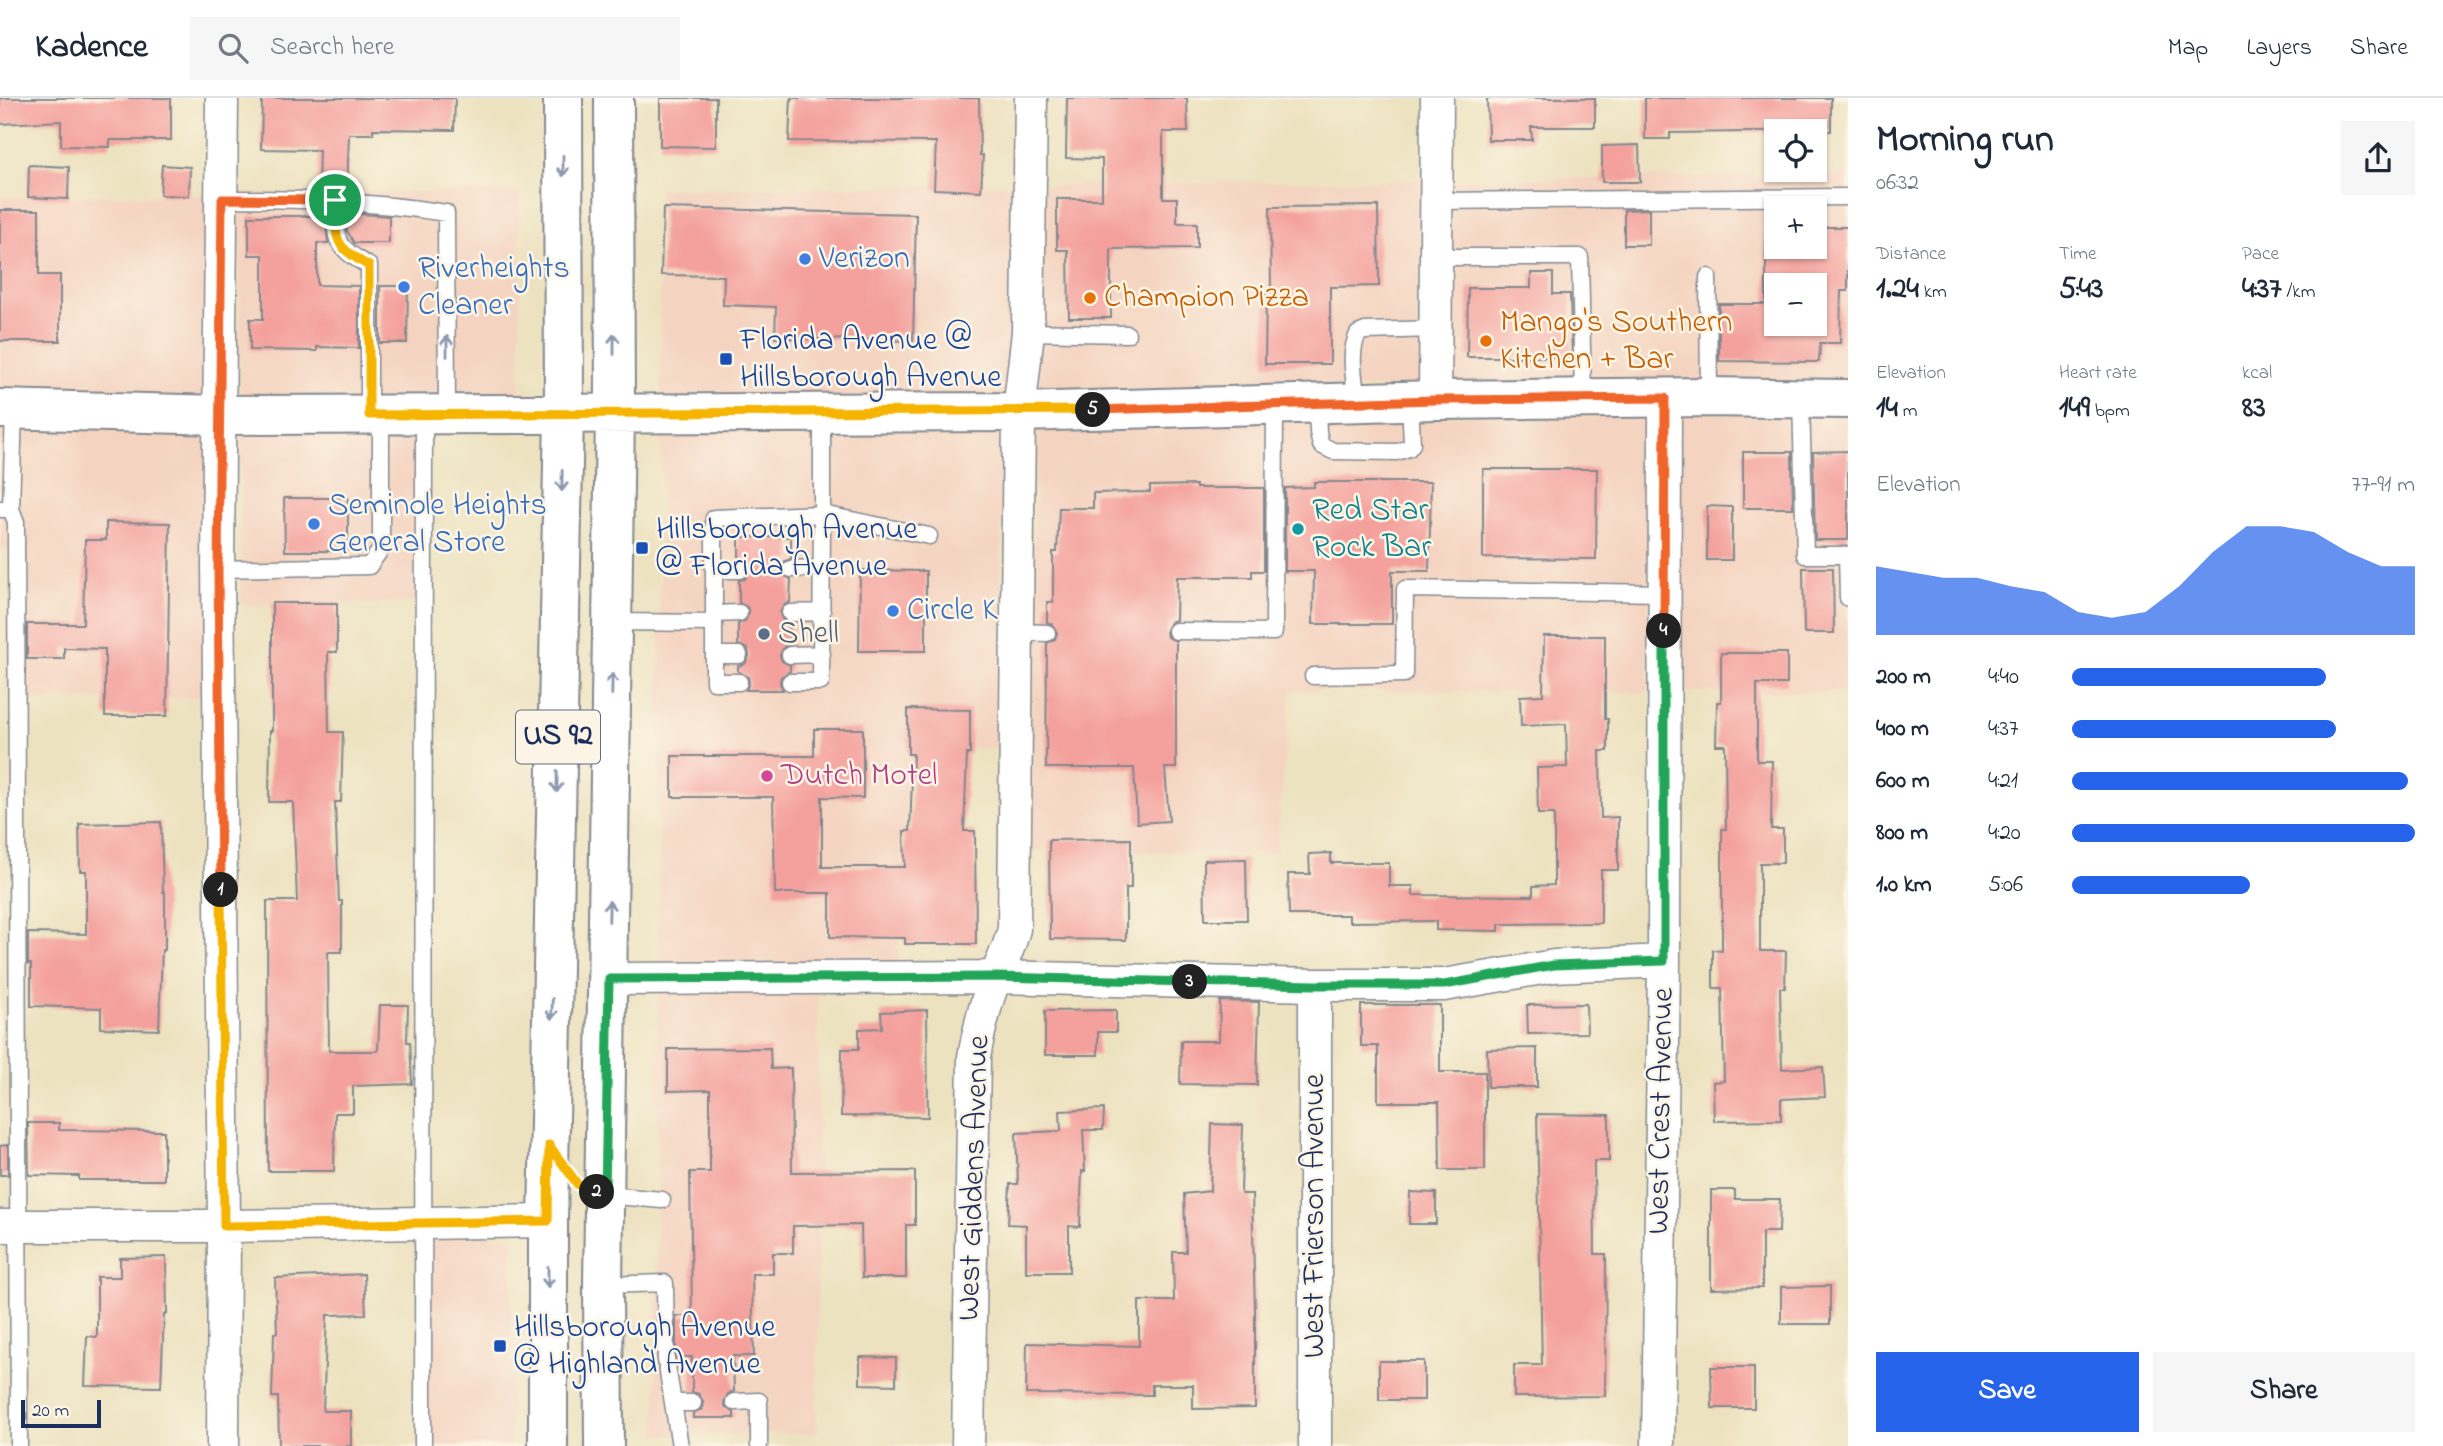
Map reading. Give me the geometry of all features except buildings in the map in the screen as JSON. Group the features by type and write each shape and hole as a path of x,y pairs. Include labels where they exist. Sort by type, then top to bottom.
{"main road":[{"name":"US 92","path":"548,1446 549,1145 564,413 563,98"},
{"name":"US 92","path":"604,1446 603,1285 609,979 614,412 614,98"},
{"path":"7,409 220,415 1019,412 1423,400 1709,397 1848,399"},
{"path":"549,1145 578,1185 605,1195"}],"street":[{"path":"222,98 218,569 224,1226 223,1446"},
{"name":"West Giddens Avenue","path":"968,1446 974,1057 980,1023 1014,929 1032,632 1019,412 1028,332 1031,98"},
{"path":"1423,400 1436,329 1437,98"},
{"name":"West Crest Avenue","path":"1658,1446 1664,961 1665,398"},
{"path":"609,979 996,977 1315,985 1444,985 1554,965 1664,961"},
{"name":"West Frierson Avenue","path":"1315,985 1315,1446"},
{"path":"9,1226 548,1221"}],"lane":[{"path":"1436,201 1848,197"},
{"path":"222,199 335,200 446,213 436,414 423,1446"},
{"path":"218,569 369,566 381,549 369,266 341,248 336,237 335,200"},
{"path":"1436,257 1580,257 1583,399"},
{"path":"1708,277 1709,397"},
{"path":"1357,402 1353,353 1358,334 1365,331 1436,329"},
{"path":"1028,332 1128,334"},
{"path":"1801,399 1805,555 1847,555 1848,598"},
{"path":"1317,403 1321,445 1333,451 1397,452 1409,448 1412,444 1423,400"},
{"path":"1176,631 1274,632 1275,404"},
{"path":"7,409 5,509 16,522 9,1226 19,1446"},
{"path":"790,682 821,682 822,412"},
{"path":"738,682 713,682 714,519 822,514 929,536"},
{"path":"791,569 822,568"},
{"path":"714,570 739,570"},
{"path":"1313,677 1404,674 1405,589 1664,593"},
{"path":"790,613 822,612"},
{"path":"612,622 714,618 738,613"},
{"path":"790,655 822,654"},
{"path":"713,656 738,656"},
{"path":"605,1195 662,1200"},
{"path":"603,1285 665,1283 666,1360 680,1446"},
{"path":"734,1402 760,1401 760,1446"},
{"path":"673,1403 692,1403"}],"shaded area":[{"path":"1827,175 1848,175 1848,385 1451,386 1452,180 1764,176 1764,182 1827,182"},
{"path":"1421,180 1420,386 1036,397 1045,185"},
{"path":"1014,185 1012,332 1005,398 661,399 659,189"},
{"path":"520,191 520,399 240,403 239,194"},
{"path":"208,195 209,402 0,394 0,197"},
{"path":"1649,412 1648,692 1291,690 1276,853 1031,850 1035,425"},
{"path":"1680,412 1848,413 1848,692 1680,692"},
{"path":"0,422 209,430 209,697 29,700 16,550 0,550"},
{"path":"661,426 1003,426 1000,747 910,753 900,880 898,964 658,965"},
{"path":"240,431 420,431 422,602 241,605"},
{"path":"818,992 817,1434 656,1435 658,993"},
{"path":"512,1236 510,1446 418,1446 420,1237"}],"place":[{"name":"Verizon","path":"805,259"},
{"name":"Riverheights Cleaner","path":"404,287"},
{"name":"Champion Pizza","path":"1090,298"},
{"name":"Mango's Southern Kitchen + Bar","path":"1486,341"},
{"name":"Florida Avenue @ Hillsborough Avenue","path":"726,359"},
{"name":"Seminole Heights General Store","path":"314,524"},
{"name":"Red Star Rock Bar","path":"1298,529"},
{"name":"Hillsborough Avenue @ Florida Avenue","path":"642,548"},
{"name":"Circle K","path":"893,611"},
{"name":"Shell","path":"764,634"},
{"name":"Dutch Motel","path":"767,776"},
{"name":"Hillsborough Avenue @ Highland Avenue","path":"500,1346"}],"route":[{"path":"222,199 335,200 336,237 341,248 369,266 369,415 1019,412 1435,400 1665,398 1664,961 1554,965 1444,985 1315,985 996,977 609,979 605,1195 578,1185 549,1145 548,1221 224,1226 218,569 222,199"}]}
